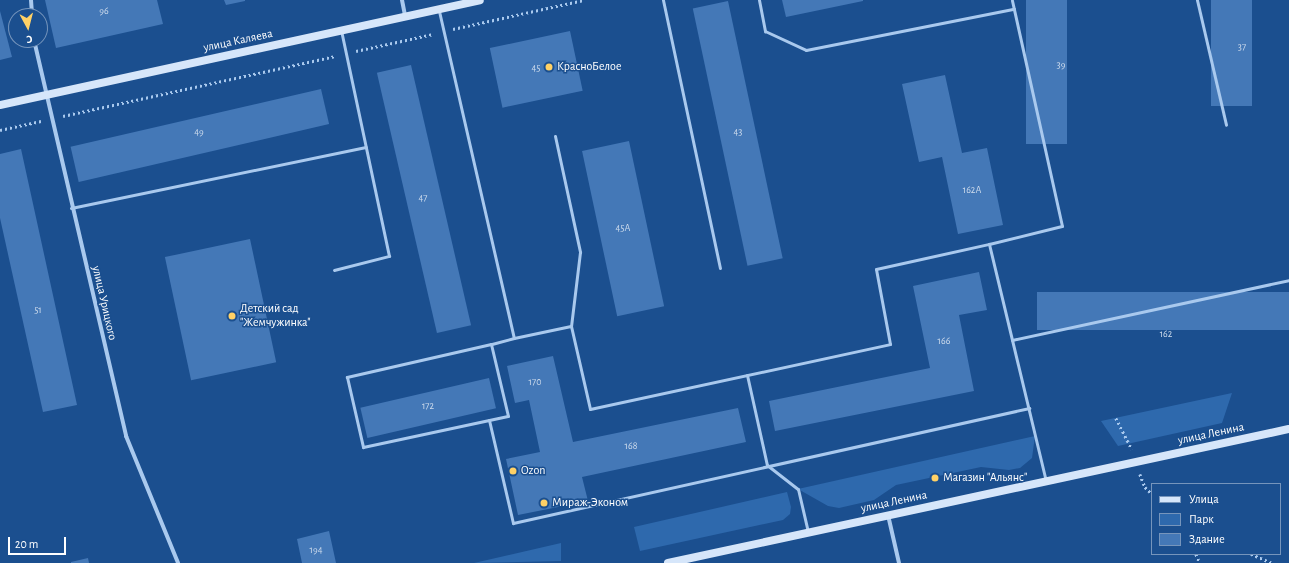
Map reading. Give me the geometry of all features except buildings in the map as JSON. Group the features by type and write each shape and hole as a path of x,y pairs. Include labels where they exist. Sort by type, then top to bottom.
{"street":[{"path":"402,0 405,16"},
{"name":"улица Каляева","path":"0,105 480,0"},
{"name":"улица Урицкого","path":"36,48 71,208 126,436 178,563"},
{"name":"улица Ленина","path":"668,563 1289,429"},
{"path":"888,515 899,563"}],"lane":[{"path":"663,0 720,268"},
{"path":"760,0 765,31 806,50 1014,9"},
{"path":"555,136 580,252 571,326 590,409 890,344 876,269 1062,226 1012,0"},
{"path":"1197,0 1226,126"},
{"path":"438,9 514,338"},
{"path":"334,270 389,256 341,30"},
{"path":"71,208 366,146"},
{"path":"989,244 1046,481"},
{"path":"1012,340 1289,280"},
{"path":"491,344 508,416 363,447 347,377 514,338 571,326"},
{"path":"747,374 767,465 798,489 808,532"},
{"path":"489,420 512,523 767,465 1029,408"}],"path":[{"path":"0,130 584,0"},
{"path":"1253,555 1272,563"}],"green space":[{"path":"1232,393 1222,423 1118,446 1101,421"},
{"path":"1035,436 1032,458 1020,468 1009,470 981,467 896,485 874,500 839,508 828,506 798,489"},
{"path":"787,492 791,507 790,514 783,520 640,551 634,527"},
{"path":"561,543 561,561 474,563"}],"place":[{"name":"КрасноБелое","path":"549,67"},
{"name":"Детский сад \"Жемчужинка\"","path":"232,316"},
{"name":"Ozon","path":"513,471"},
{"name":"Магазин \"Альянс\"","path":"935,478"},
{"name":"Мираж-Эконом","path":"544,503"}]}
